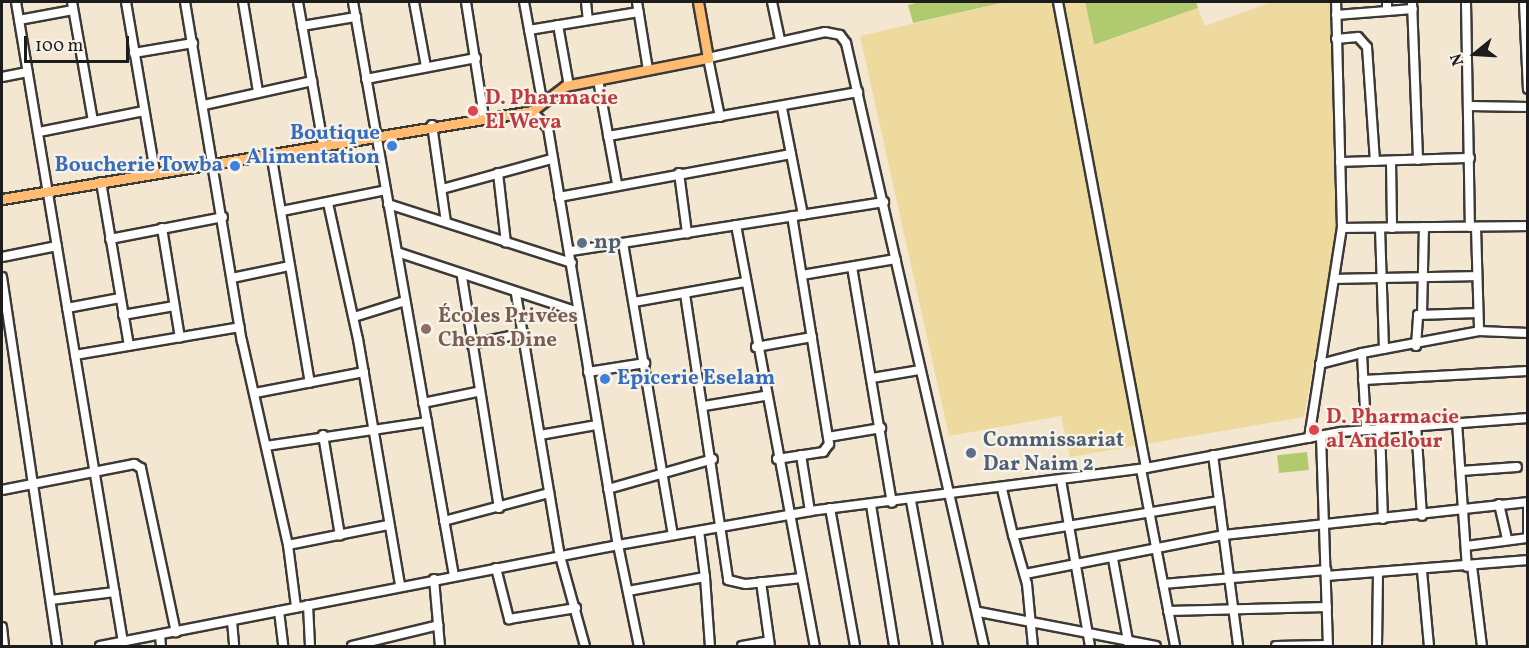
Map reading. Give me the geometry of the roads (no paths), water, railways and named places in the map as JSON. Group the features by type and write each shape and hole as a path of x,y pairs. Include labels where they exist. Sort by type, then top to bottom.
{"main road":[{"path":"2,199 432,125 532,111 542,100 569,86 708,58 698,2"}],"street":[{"path":"16,2 123,642"},
{"path":"126,2 156,172"},
{"path":"186,2 240,327 288,544 296,608"},
{"path":"243,2 258,92"},
{"path":"298,2 323,144"},
{"path":"353,2 454,576"},
{"path":"414,2 426,67"},
{"path":"466,2 484,117"},
{"path":"524,2 542,100"},
{"path":"586,2 588,20"},
{"path":"637,2 648,70"},
{"path":"772,2 780,41"},
{"path":"1058,2 1175,646"},
{"path":"1309,438 1342,228 1336,2"},
{"path":"1388,2 1388,11"},
{"path":"1466,2 1470,158 1479,331"},
{"path":"1524,2 1527,89"},
{"path":"1336,15 1388,11 1413,5 1418,160"},
{"path":"19,20 73,6 93,121"},
{"path":"529,30 639,12"},
{"path":"302,26 356,17"},
{"path":"558,25 569,86"},
{"path":"720,117 708,58 825,32 840,35 858,92 884,202 920,370 979,612 984,646"},
{"path":"1336,39 1358,37 1367,47 1375,161"},
{"path":"134,53 193,43"},
{"path":"366,79 476,58"},
{"path":"2,77 28,72"},
{"path":"598,80 617,184"},
{"path":"204,105 312,81"},
{"path":"608,136 782,108 858,92"},
{"path":"1469,106 1527,107"},
{"path":"782,108 803,215"},
{"path":"39,132 144,111"},
{"path":"532,111 548,128 559,197 571,251 578,312 608,489 639,646"},
{"path":"432,125 446,222"},
{"path":"272,153 310,383"},
{"path":"559,197 617,184 791,154"},
{"path":"1340,162 1470,158"},
{"path":"442,189 552,159"},
{"path":"1391,161 1392,228"},
{"path":"498,173 506,243"},
{"path":"679,173 687,233"},
{"path":"101,182 129,346"},
{"path":"282,211 386,190"},
{"path":"571,251 884,202"},
{"path":"328,203 354,316 375,428 388,525 400,585"},
{"path":"388,204 572,263"},
{"path":"777,459 827,450 828,436 792,216"},
{"path":"110,239 223,217"},
{"path":"736,225 764,396 815,646"},
{"path":"1342,228 1527,226"},
{"path":"1422,314 1424,227"},
{"path":"162,228 180,338"},
{"path":"1380,228 1384,350"},
{"path":"623,243 673,535"},
{"path":"2,257 57,246"},
{"path":"397,252 462,277 578,312"},
{"path":"802,275 896,259"},
{"path":"232,278 289,266"},
{"path":"852,267 892,503"},
{"path":"1335,279 1477,276"},
{"path":"2,277 57,646"},
{"path":"462,277 477,392 500,508"},
{"path":"634,302 745,282"},
{"path":"516,294 560,556 585,646"},
{"path":"685,294 724,526 728,580 761,582 802,578"},
{"path":"67,308 120,298"},
{"path":"354,316 405,301"},
{"path":"123,315 174,306"},
{"path":"1416,346 1414,320 1422,314 1478,313"},
{"path":"75,355 240,327"},
{"path":"1320,364 1362,353 1416,346 1479,331 1527,333"},
{"path":"471,344 524,333"},
{"path":"756,346 812,338"},
{"path":"1362,353 1366,428"},
{"path":"588,372 645,363"},
{"path":"872,378 920,370"},
{"path":"1363,380 1527,371"},
{"path":"255,393 364,372"},
{"path":"423,403 477,392"},
{"path":"704,406 764,396"},
{"path":"100,646 123,642 143,643 160,635 400,585 810,511 910,501 1143,468 1380,426 1527,418"},
{"path":"266,446 323,435 427,422"},
{"path":"1457,422 1466,546 1482,646"},
{"path":"1416,424 1422,516"},
{"path":"540,435 597,425"},
{"path":"1380,426 1383,519"},
{"path":"828,436 881,428"},
{"path":"323,435 340,536"},
{"path":"1276,646 1328,646 1321,436"},
{"path":"1213,455 1238,646"},
{"path":"801,456 810,511"},
{"path":"608,489 663,476 713,459"},
{"path":"2,490 134,464 145,475 176,632"},
{"path":"1461,471 1517,467"},
{"path":"1061,480 1071,525 1090,646"},
{"path":"1002,489 1025,574 1033,646"},
{"path":"444,520 500,508 549,493"},
{"path":"910,501 938,646"},
{"path":"1013,535 1219,501"},
{"path":"1025,574 1113,559 1224,535 1324,523 1422,516 1527,502 1527,536 1466,546"},
{"path":"1499,504 1507,540"},
{"path":"871,505 894,646"},
{"path":"830,508 855,646"},
{"path":"288,544 340,536 388,525"},
{"path":"699,531 710,646"},
{"path":"1113,559 1129,644"},
{"path":"1163,584 1229,576 1422,571 1527,560"},
{"path":"496,568 508,619 576,608"},
{"path":"1422,571 1429,646"},
{"path":"1377,646 1378,573"},
{"path":"628,591 705,577"},
{"path":"434,579 440,646"},
{"path":"742,646 770,644 761,582"},
{"path":"51,600 115,592"},
{"path":"308,605 310,646"},
{"path":"1168,610 1327,607"},
{"path":"279,611 283,646"},
{"path":"979,612 1129,644 1156,646"},
{"path":"232,621 234,646"},
{"path":"352,646 439,625"},
{"path":"2,627 4,646"},
{"path":"160,635 161,646"}],"place":[{"name":"D. Pharmacie El Weva","path":"473,111"},
{"name":"Boutique Alimentation","path":"392,146"},
{"name":"Boucherie Towba","path":"235,166"},
{"name":"np","path":"582,243"},
{"name":"Écoles Privées Chems Dine","path":"426,329"},
{"name":"Epicerie Eselam","path":"605,379"},
{"name":"D. Pharmacie al Andelour","path":"1314,430"},
{"name":"Commissariat Dar Naim 2","path":"971,453"}]}
